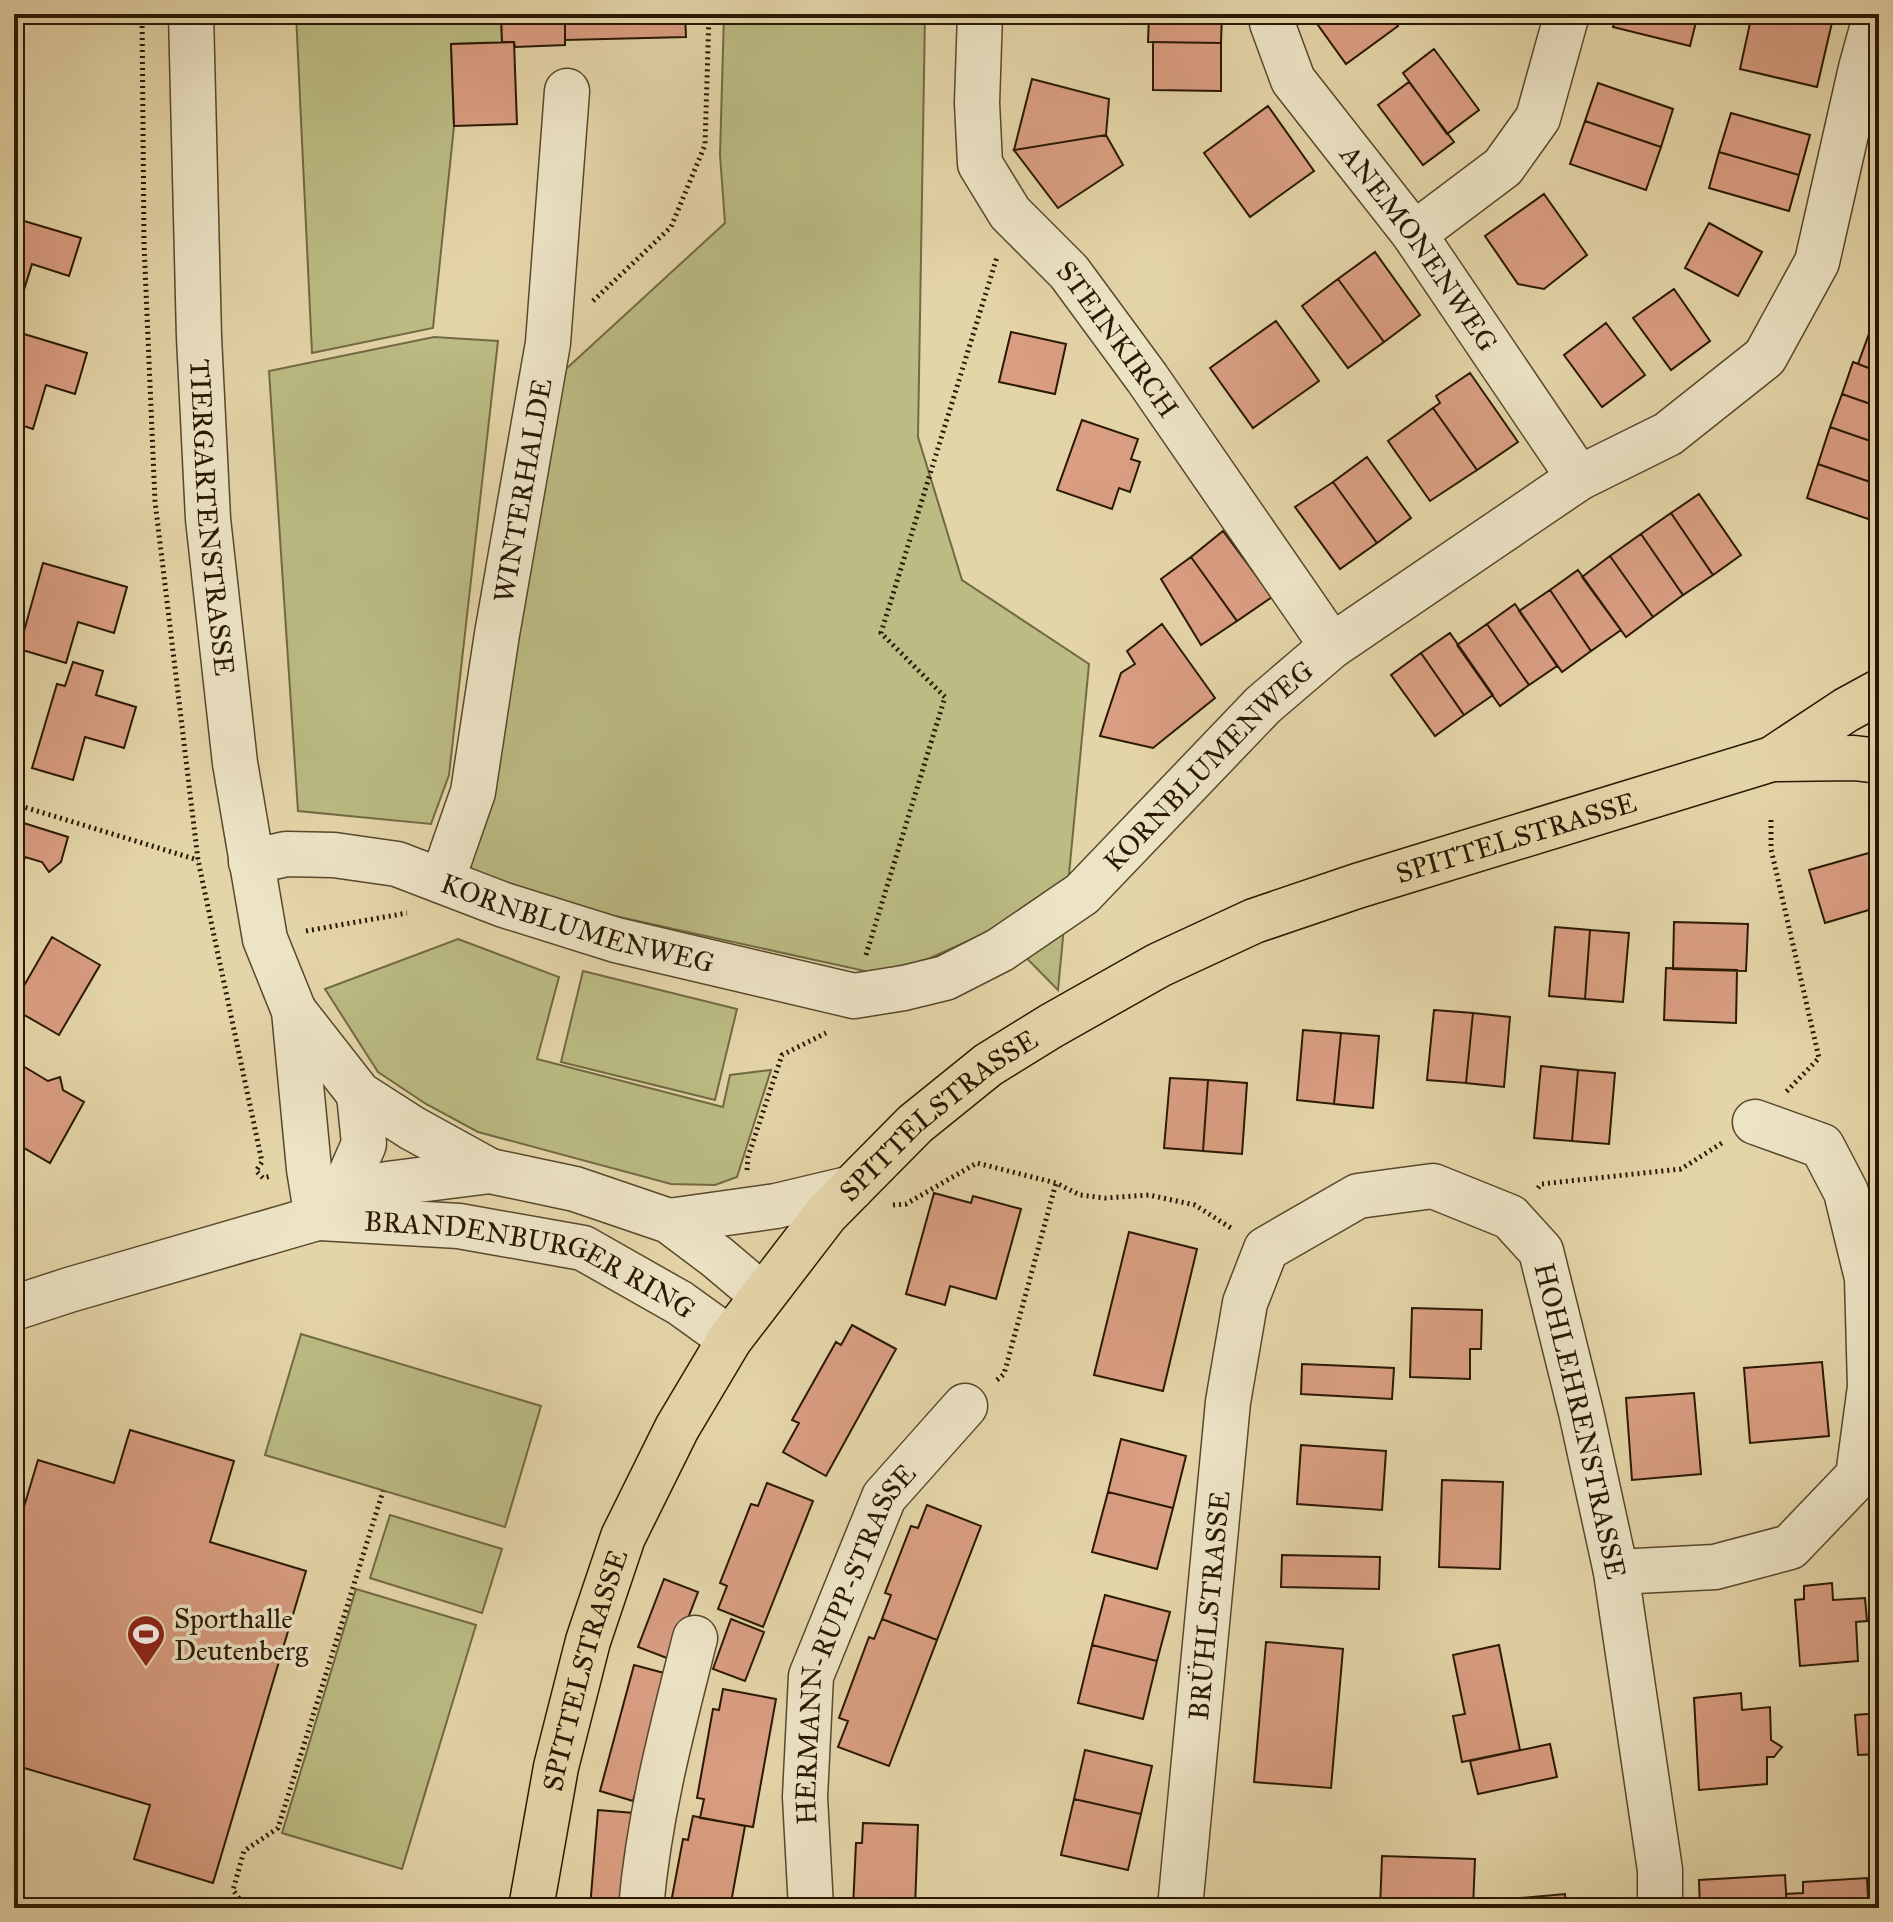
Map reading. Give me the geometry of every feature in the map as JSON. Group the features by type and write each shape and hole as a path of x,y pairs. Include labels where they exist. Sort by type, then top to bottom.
{"main road":[{"name":"SPITTELSTRASSE","path":"1772,759 1879,692"},
{"name":"SPITTELSTRASSE","path":"531,1908 559,1753 588,1641 623,1537 677,1428 730,1339 826,1214 868,1197 915,1124 988,1065 1051,1026 1172,959 1254,921 1357,886 1772,759 1871,756"}],"street":[{"name":"TIERGARTENSTRASSE","path":"191,14 199,337 208,519 235,763 265,939 294,1011 359,1094 412,1128 490,1171"},
{"name":"STEINKIRCH","path":"980,14 977,103 980,164 1010,213 1069,272 1147,378 1332,646"},
{"name":"ANEMONENWEG","path":"1272,14 1272,23 1293,80 1414,234 1579,478"},
{"path":"1414,234 1503,167 1538,118 1567,14"},
{"name":"KORNBLUMENWEG","path":"251,862 286,854 334,855 397,864 427,896 504,905 616,940 854,996 945,978 1000,950 1082,894 1263,705 1332,646 1579,478 1668,434 1765,357 1817,262 1876,14"},
{"name":"WINTERHALDE","path":"427,896 473,792 548,343 567,91"},
{"name":"TIERGARTENSTRASSE","path":"294,1011 309,1169 317,1218"},
{"path":"317,1218 349,1178 364,1144 359,1094"},
{"path":"1616,1572 1715,1567 1790,1547 1858,1476 1870,1387 1867,1278 1846,1192 1822,1146 1755,1122"},
{"name":"BRANDENBURGER RING","path":"14,1308 317,1218 387,1184 490,1171 575,1189 669,1221 762,1295"},
{"name":"HOHLEHRENSTRASSE","path":"1266,1249 1358,1196 1433,1186 1510,1217 1541,1251 1616,1572 1660,1870 1660,1908"},
{"name":"BRANDENBURGER RING","path":"669,1221 868,1197"},
{"name":"BRANDENBURGER RING","path":"317,1218 459,1226 583,1248 680,1303 730,1339"},
{"name":"BRÜHLSTRASSE","path":"1180,1908 1228,1402 1245,1303 1266,1249"},
{"name":"HERMANN-RUPP-STRASSE","path":"811,1908 805,1797 811,1676 884,1497 965,1406"},
{"path":"641,1908 646,1856 662,1765 695,1638"}],"path":[{"path":"593,301 671,227 705,145 709,14"},
{"path":"747,1172 748,1157 782,1055 834,1028 854,996 945,697 881,633 1010,213"},
{"path":"14,804 198,860"},
{"path":"1510,1217 1541,1184 1681,1169 1755,1122 1819,1058 1771,849 1771,820"},
{"path":"218,958 265,939 427,896"},
{"path":"868,1197 906,1204 977,1163 1056,1183 1080,1195 1105,1198 1149,1195 1195,1205 1266,1249"},
{"path":"256,1171 263,1178"},
{"path":"965,1406 1004,1374 1056,1183"},
{"path":"246,1908 233,1890 244,1851 278,1828 383,1491"}],"green space":[{"path":"296,14 501,14 502,42 451,44 454,126 433,328 312,353"},
{"path":"724,14 925,14 918,437 962,580 1089,664 1058,990 997,928 928,959 874,973 483,887 468,866 554,380 725,223 720,155"},
{"path":"434,337 498,341 449,775 431,824 298,811 269,371"},
{"path":"458,939 559,977 537,1059 723,1107 730,1075 771,1070 737,1177 715,1185 671,1184 478,1132 426,1104 378,1072 325,989"},
{"path":"583,971 737,1009 715,1100 561,1062"},
{"path":"301,1334 541,1406 505,1527 265,1455"},
{"path":"390,1515 502,1549 482,1613 370,1578"},
{"path":"356,1589 476,1625 402,1869 282,1833"}],"building":[{"path":"501,14 565,14 565,45 515,47 514,42 502,42"},
{"path":"565,14 685,14 686,37 565,40"},
{"path":"1149,14 1222,14 1221,43 1148,42"},
{"path":"1310,14 1389,14 1398,26 1346,64"},
{"path":"1616,14 1698,14 1690,46 1613,27"},
{"path":"1752,14 1834,14 1817,87 1740,69"},
{"path":"514,42 517,124 454,126 451,44"},
{"path":"1153,42 1221,43 1221,91 1153,90"},
{"path":"1434,49 1479,110 1447,134 1403,73"},
{"path":"1032,79 1109,99 1106,135 1014,150"},
{"path":"1409,82 1454,142 1423,165 1378,105"},
{"path":"1598,83 1673,109 1661,147 1585,121"},
{"path":"1268,106 1314,171 1250,217 1204,153"},
{"path":"1731,113 1810,135 1799,175 1719,152"},
{"path":"1585,121 1661,147 1646,190 1570,164"},
{"path":"1106,135 1123,165 1058,208 1014,150"},
{"path":"1719,152 1799,175 1789,211 1709,188"},
{"path":"1544,194 1587,255 1544,289 1518,284 1485,236"},
{"path":"14,218 81,238 69,276 32,264 18,309 14,308"},
{"path":"1709,223 1762,252 1738,296 1685,268"},
{"path":"1375,252 1420,315 1384,342 1338,279"},
{"path":"1338,279 1384,342 1348,368 1302,306"},
{"path":"1674,289 1710,341 1671,370 1633,318"},
{"path":"1276,321 1319,381 1253,428 1210,368"},
{"path":"1606,323 1645,375 1602,407 1564,355"},
{"path":"14,331 87,353 75,394 46,385 33,429 14,423"},
{"path":"1870,331 1879,334 1879,372 1858,364"},
{"path":"1011,332 1066,344 1055,394 999,382"},
{"path":"1853,362 1879,372 1879,407 1842,394"},
{"path":"1470,373 1518,442 1477,470 1433,408 1440,403 1436,396"},
{"path":"1842,394 1879,407 1879,444 1830,427"},
{"path":"1433,408 1477,470 1430,501 1388,441"},
{"path":"1082,420 1138,439 1131,459 1140,462 1130,492 1119,488 1112,509 1057,490"},
{"path":"1830,427 1879,444 1879,485 1818,464"},
{"path":"1367,457 1411,518 1377,543 1333,482"},
{"path":"1818,464 1879,485 1877,522 1807,498"},
{"path":"1333,482 1377,543 1340,569 1295,507"},
{"path":"1699,494 1741,555 1713,575 1671,513"},
{"path":"1671,513 1713,575 1683,595 1641,534"},
{"path":"1223,531 1272,597 1237,621 1191,557"},
{"path":"1641,534 1683,595 1653,617 1610,556"},
{"path":"1610,556 1653,617 1626,637 1582,577"},
{"path":"1191,557 1237,621 1201,645 1161,579"},
{"path":"43,563 127,587 114,633 78,622 66,663 19,649"},
{"path":"1578,570 1621,630 1591,651 1550,590"},
{"path":"1550,590 1591,651 1562,672 1519,611"},
{"path":"1515,604 1557,666 1529,685 1487,624"},
{"path":"1162,624 1215,698 1153,748 1100,736 1121,673 1135,664 1127,651"},
{"path":"1487,624 1529,685 1500,706 1457,645"},
{"path":"1450,633 1493,695 1464,715 1421,653"},
{"path":"1421,653 1464,715 1435,736 1391,675"},
{"path":"73,662 103,671 96,695 136,707 124,748 85,737 73,780 32,768 57,684 65,686"},
{"path":"14,820 68,837 61,862 49,872 42,862 25,857 16,887 20,893 14,899"},
{"path":"1879,850 1879,907 1825,923 1809,870"},
{"path":"1674,922 1748,924 1746,971 1673,969"},
{"path":"1555,927 1590,930 1585,999 1549,996"},
{"path":"1590,930 1629,933 1623,1002 1585,999"},
{"path":"52,937 100,965 59,1035 14,1009 14,1003"},
{"path":"1666,968 1737,970 1736,1023 1664,1020"},
{"path":"1434,1010 1473,1013 1466,1083 1427,1080"},
{"path":"1473,1013 1510,1017 1504,1087 1466,1083"},
{"path":"1303,1030 1341,1033 1334,1104 1297,1100"},
{"path":"1341,1033 1379,1036 1373,1108 1334,1104"},
{"path":"18,1063 48,1081 60,1077 63,1090 84,1102 50,1163 19,1145 14,1134 14,1071"},
{"path":"1541,1066 1578,1070 1572,1141 1534,1138"},
{"path":"1578,1070 1615,1073 1609,1144 1572,1141"},
{"path":"1170,1078 1208,1080 1203,1151 1164,1148"},
{"path":"1208,1080 1247,1083 1242,1154 1203,1151"},
{"path":"934,1193 971,1203 973,1196 1021,1209 996,1299 950,1286 945,1305 906,1294"},
{"path":"1129,1232 1197,1249 1163,1391 1094,1375"},
{"path":"1412,1308 1482,1310 1481,1349 1470,1349 1470,1379 1410,1377"},
{"path":"852,1325 896,1349 826,1476 783,1452 799,1423 792,1420 836,1342 841,1345"},
{"path":"1822,1362 1829,1436 1750,1443 1744,1368"},
{"path":"1302,1364 1394,1368 1392,1399 1301,1394"},
{"path":"1694,1393 1701,1474 1632,1480 1626,1398"},
{"name":"Sporthalle Deutenberg","path":"130,1430 234,1461 210,1542 306,1571 213,1883 134,1859 150,1805 14,1765 14,1540 38,1460 114,1483"},
{"path":"1121,1439 1186,1456 1173,1508 1108,1492"},
{"path":"1301,1445 1386,1451 1382,1510 1297,1504"},
{"path":"1442,1480 1503,1482 1500,1569 1439,1567"},
{"path":"767,1483 813,1501 763,1627 718,1609 727,1586 720,1583 751,1504 758,1506"},
{"path":"1108,1492 1173,1508 1157,1569 1092,1552"},
{"path":"927,1505 981,1526 937,1640 882,1619 891,1595 885,1593 911,1526 918,1528"},
{"path":"1282,1555 1380,1557 1379,1589 1281,1587"},
{"path":"664,1579 698,1592 672,1660 638,1647"},
{"path":"1832,1583 1833,1600 1865,1598 1867,1621 1856,1622 1858,1661 1800,1666 1795,1600 1804,1599 1804,1586"},
{"path":"1105,1595 1170,1612 1157,1661 1092,1645"},
{"path":"731,1619 764,1632 745,1681 713,1669"},
{"path":"882,1619 937,1640 889,1766 838,1747 848,1721 839,1718 869,1637 874,1639"},
{"path":"1266,1642 1343,1649 1331,1788 1254,1782"},
{"path":"1092,1645 1157,1661 1143,1719 1078,1703"},
{"path":"1499,1645 1520,1750 1462,1762 1453,1716 1465,1714 1453,1655"},
{"path":"634,1665 668,1674 633,1801 600,1791"},
{"path":"723,1689 776,1699 753,1827 700,1818 704,1799 697,1798 713,1709 719,1710"},
{"path":"1741,1693 1742,1710 1770,1707 1771,1740 1782,1747 1774,1757 1767,1757 1767,1784 1699,1790 1694,1698"},
{"path":"1879,1713 1879,1754 1858,1755 1855,1715"},
{"path":"1550,1744 1557,1777 1478,1794 1470,1761"},
{"path":"1085,1750 1152,1766 1141,1814 1074,1799"},
{"path":"1074,1799 1141,1814 1128,1870 1061,1855"},
{"path":"598,1810 634,1813 625,1908 590,1908"},
{"path":"693,1816 745,1826 730,1908 670,1908 683,1839 688,1840"},
{"path":"863,1823 918,1825 915,1908 853,1908 856,1843 862,1843"},
{"path":"1382,1856 1475,1859 1473,1908 1380,1908"},
{"path":"1785,1875 1787,1908 1700,1908 1699,1880"},
{"path":"1867,1878 1868,1897 1879,1897 1879,1908 1787,1908 1786,1894 1803,1893 1803,1882"},
{"path":"1565,1894 1566,1908 1522,1908 1521,1898"}],"place":[{"name":"Sporthalle Deutenberg","path":"146,1668"}]}
